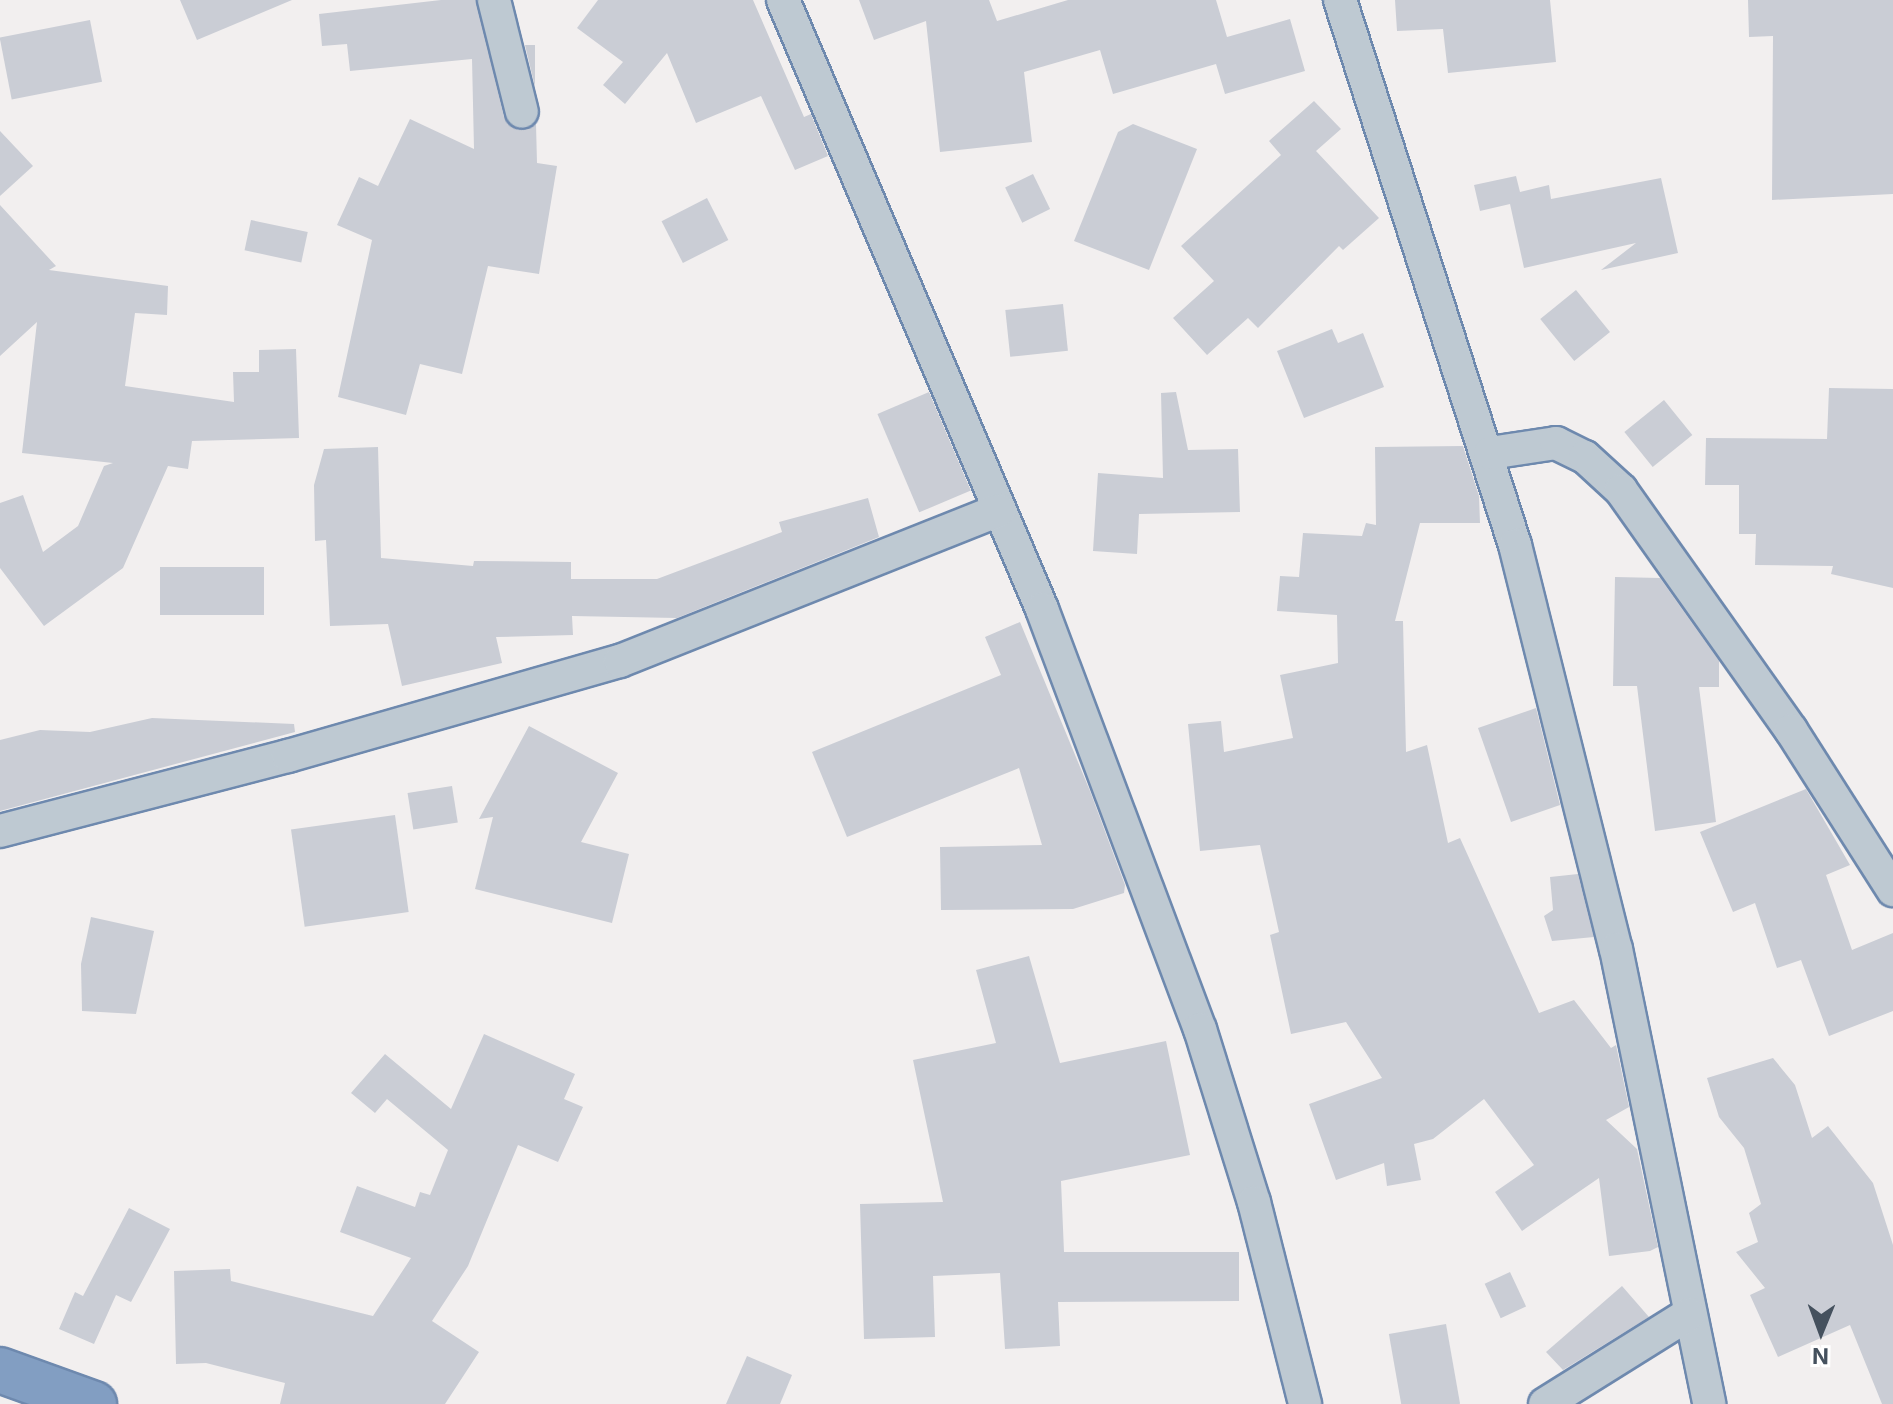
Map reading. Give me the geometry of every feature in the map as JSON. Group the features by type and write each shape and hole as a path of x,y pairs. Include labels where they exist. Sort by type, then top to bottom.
{"highway":[{"path":"0,1370 94,1404"}],"street":[{"path":"494,0 522,112"},
{"path":"783,0 1042,609 1200,1029 1254,1202 1305,1404"},
{"path":"1340,0 1490,453 1616,949 1709,1404"},
{"path":"1490,453 1556,443 1585,457 1621,490 1791,730 1893,890"},
{"path":"0,831 288,756 620,661 999,510"},
{"path":"1545,1404 1689,1314"}],"building":[{"path":"180,0 292,0 197,40"},
{"path":"441,0 476,0 504,117 518,130 536,124 537,163 557,166 539,274 488,266 462,374 420,364 406,415 338,397 372,240 337,225 359,177 378,186 410,119 474,149 472,59 350,71 347,44 322,46 319,14"},
{"path":"598,0 753,0 804,117 811,114 828,156 795,170 761,96 696,123 667,53 625,104 603,85 623,62 577,28"},
{"path":"859,0 989,0 997,21 1068,0 1216,0 1227,37 1290,19 1305,71 1225,94 1216,64 1113,94 1100,50 1024,72 1032,142 940,152 926,21 874,40"},
{"path":"1395,0 1550,0 1556,62 1448,73 1443,29 1397,31"},
{"path":"1748,0 1893,0 1893,194 1772,200 1773,36 1749,37"},
{"path":"90,20 102,82 12,99 0,37"},
{"path":"525,45 535,45 535,87"},
{"path":"1314,101 1341,129 1316,151 1379,218 1343,250 1339,246 1258,328 1248,318 1207,355 1173,318 1214,281 1181,246 1281,155 1269,141"},
{"path":"1133,124 1197,149 1149,270 1074,241 1118,132"},
{"path":"0,131 33,166 0,196"},
{"path":"1033,174 1050,209 1022,223 1005,188"},
{"path":"1516,176 1520,192 1549,185 1551,199 1661,178 1678,253 1601,270 1636,243 1524,268 1510,204 1480,211 1474,185"},
{"path":"707,198 728,240 683,263 662,221"},
{"path":"0,205 56,266 49,270 168,286 167,315 135,313 125,386 234,402 233,372 259,372 259,350 296,349 299,438 192,441 188,469 168,466 123,568 44,626 0,568 0,503 23,495 43,552 78,526 104,466 113,463 22,453 37,322 0,356"},
{"path":"251,220 308,232 301,262 245,250"},
{"path":"1576,290 1610,332 1574,361 1540,319"},
{"path":"1063,304 1068,351 1010,357 1005,310"},
{"path":"1332,329 1338,343 1363,333 1384,387 1304,418 1277,351"},
{"path":"1829,388 1893,389 1893,588 1831,574 1833,566 1755,565 1756,534 1739,534 1739,485 1705,485 1706,438 1827,439"},
{"path":"929,392 971,490 919,512 877,414"},
{"path":"1176,392 1188,450 1238,449 1240,512 1139,514 1137,554 1093,551 1098,473 1163,478 1161,393"},
{"path":"1664,400 1692,435 1653,467 1624,432"},
{"path":"1463,446 1479,496 1480,523 1420,523 1395,621 1403,621 1406,752 1427,745 1448,843 1460,838 1539,1013 1574,1000 1611,1048 1616,1045 1629,1107 1606,1120 1637,1149 1658,1247 1650,1251 1609,1256 1599,1178 1522,1231 1495,1192 1534,1165 1484,1099 1433,1139 1414,1144 1421,1180 1387,1186 1384,1163 1336,1180 1309,1104 1382,1078 1346,1022 1291,1034 1270,935 1279,932 1260,845 1200,851 1188,724 1221,721 1224,752 1293,738 1280,675 1338,663 1337,615 1277,611 1280,576 1299,577 1303,533 1362,536 1366,523 1376,525 1375,447"},
{"path":"378,447 381,558 473,566 474,561 571,562 571,579 657,579 782,532 779,522 868,498 879,537 677,618 572,616 573,635 496,637 502,663 402,686 388,624 330,626 326,540 315,541 314,485 324,449"},
{"path":"160,567 264,567 264,615 160,615"},
{"path":"1615,577 1660,578 1719,661 1719,687 1699,687 1716,822 1655,831 1637,686 1613,686"},
{"path":"1020,622 1090,791 1125,885 1124,893 1073,909 941,910 940,847 1042,845 1019,768 847,837 812,752 1001,675 985,637"},
{"path":"1536,708 1560,805 1511,822 1478,728"},
{"path":"152,718 294,724 295,732 0,811 0,740 40,730 90,732"},
{"path":"529,726 618,773 581,842 629,854 612,923 475,889 493,817 479,819"},
{"path":"452,786 458,823 413,830 408,793"},
{"path":"1806,789 1850,865 1826,875 1852,950 1893,933 1893,1011 1829,1036 1801,960 1777,968 1755,903 1733,912 1700,832"},
{"path":"395,815 409,912 305,927 291,830"},
{"path":"1578,874 1594,937 1552,941 1544,916 1553,910 1550,877"},
{"path":"91,917 154,931 136,1014 82,1011 81,964"},
{"path":"1029,956 1060,1063 1166,1041 1190,1155 1061,1181 1064,1252 1239,1252 1239,1301 1058,1302 1060,1346 1005,1349 1000,1273 933,1276 935,1337 864,1339 860,1204 943,1202 913,1060 996,1043 976,970"},
{"path":"484,1034 575,1074 564,1099 583,1107 558,1162 518,1145 468,1266 432,1321 479,1352 445,1404 280,1404 285,1383 206,1363 176,1364 174,1271 230,1269 231,1281 373,1316 411,1258 340,1232 357,1186 415,1207 420,1192 430,1195 448,1150 387,1099 375,1113 351,1093 385,1054 451,1109"},
{"path":"1773,1058 1795,1085 1812,1138 1828,1126 1873,1183 1893,1245 1893,1404 1882,1404 1850,1325 1778,1357 1750,1295 1765,1288 1736,1252 1758,1242 1749,1213 1761,1204 1744,1148 1719,1117 1707,1078"},
{"path":"129,1208 170,1229 131,1302 116,1295 94,1344 59,1329 75,1292 83,1296"},
{"path":"1510,1272 1526,1306 1501,1318 1485,1284"},
{"path":"1622,1286 1649,1317 1563,1370 1546,1352"},
{"path":"1446,1324 1460,1404 1401,1404 1389,1334"},
{"path":"747,1356 792,1375 780,1404 726,1404"}]}
